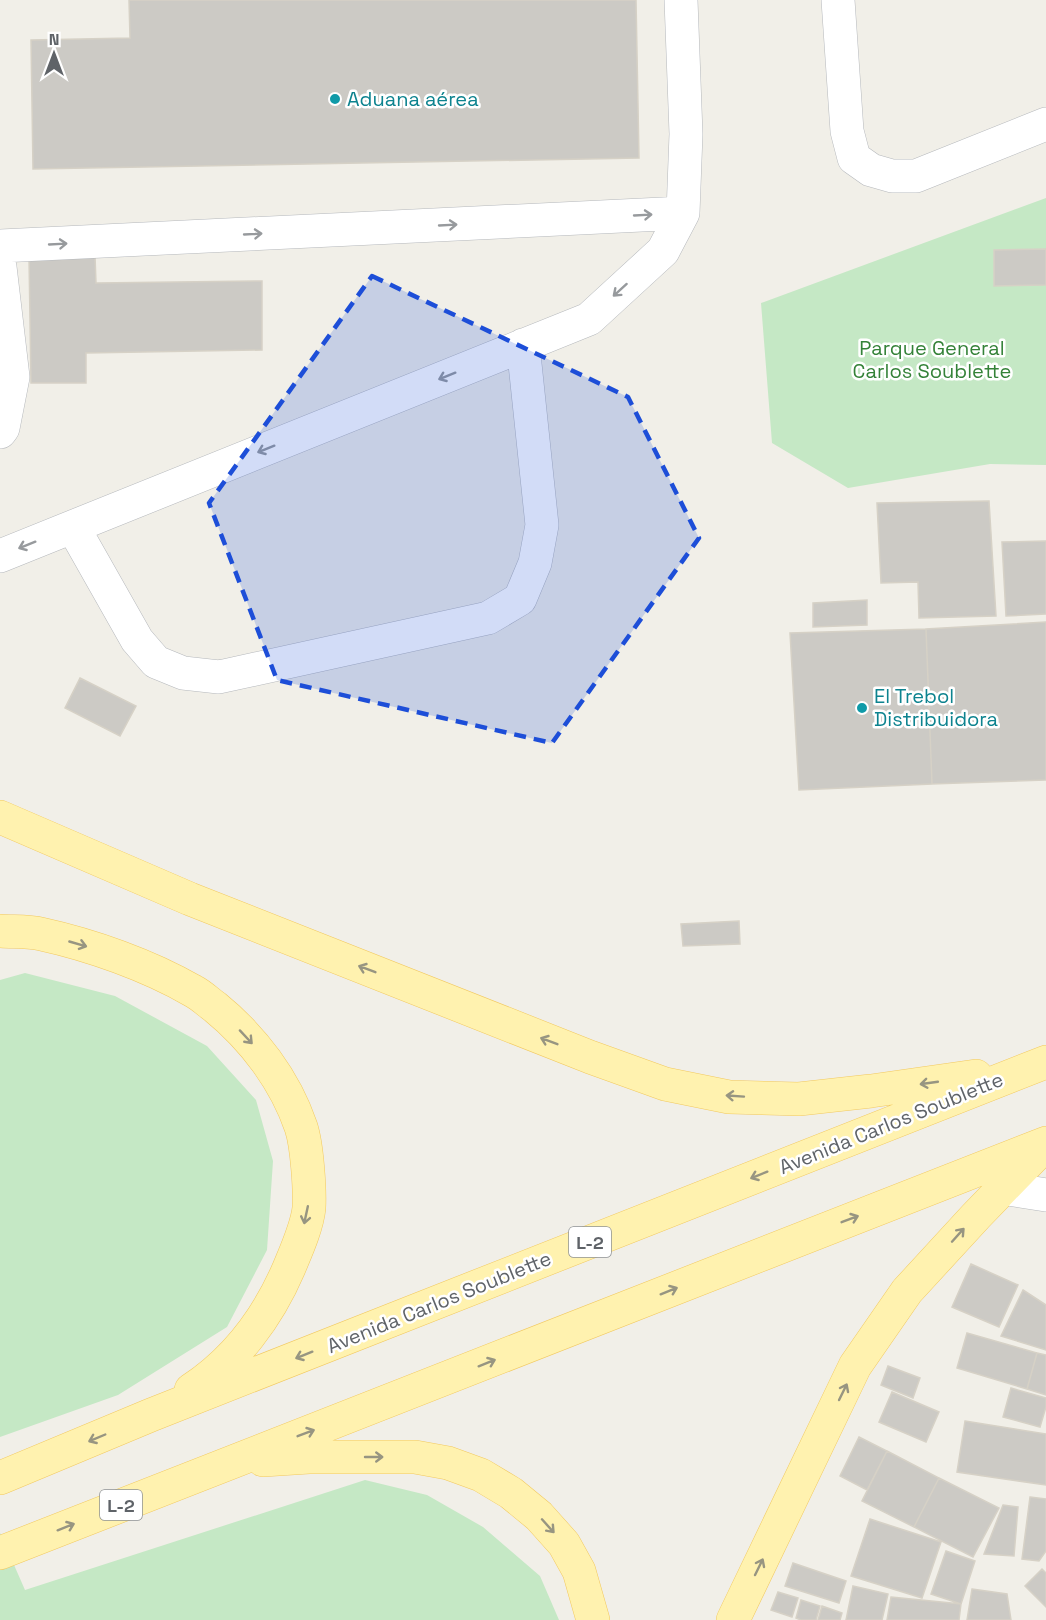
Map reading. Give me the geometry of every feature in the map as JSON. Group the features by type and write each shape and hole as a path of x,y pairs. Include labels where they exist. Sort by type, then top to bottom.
{"main road":[{"path":"0,817 190,899 590,1057 665,1084 729,1097 799,1099 871,1091 1037,1066"},
{"path":"0,931 39,933 92,948 144,967 195,992 229,1019 261,1053 285,1091 302,1129 309,1209 299,1245 283,1280 264,1314 240,1347 205,1380 151,1415"},
{"name":"Avenida Carlos Soublette","path":"0,1478 151,1415 1037,1066"},
{"path":"733,1620 855,1366 907,1291 1046,1144"},
{"name":"L-2","path":"6,1550 1046,1144"},
{"path":"231,1461 309,1457 415,1457 448,1463 481,1475 511,1493 539,1516 564,1544 579,1571 593,1620"}],"street":[{"path":"0,556 589,319 663,251 683,213 686,134 681,0"},
{"path":"838,0 847,131 854,158 871,170 892,176 916,176 1046,124"},
{"path":"0,246 683,213"},
{"path":"0,267 13,377 3,428 0,432"},
{"path":"73,527 136,640 156,662 183,673 219,677 488,618 520,598 535,563 542,525 523,345"},
{"path":"0,922 39,933"},
{"path":"1002,1188 1046,1194"}],"highlighted area":[{"path":"372,276 628,397 699,538 552,743 277,680 209,503"}],"green space":[{"name":"Parque General Carlos Soublette","path":"1046,198 1046,465 990,464 848,488 772,443 761,303"},
{"path":"25,973 115,996 207,1046 256,1100 273,1161 267,1250 227,1327 118,1395 0,1437 0,980"},
{"path":"365,1480 427,1495 483,1527 540,1576 559,1620 0,1620 0,1533 25,1590"}],"building":[{"name":"Aduana aérea","path":"129,0 636,0 639,158 33,169 31,40 130,38"},
{"path":"1046,249 1046,285 994,286 994,250"},
{"path":"95,256 96,283 262,281 262,350 86,353 86,383 31,383 29,257"},
{"path":"989,501 996,616 919,618 918,582 881,583 877,503"},
{"path":"1046,541 1046,614 1006,616 1002,542"},
{"path":"867,600 867,625 813,627 813,603"},
{"name":"El Trebol Distribuidora","path":"1046,622 1046,780 932,784 926,629"},
{"name":"El Trebol Distribuidora","path":"926,629 932,784 799,790 790,633"},
{"path":"80,678 136,706 120,736 65,708"},
{"path":"739,921 740,944 683,946 681,924"},
{"path":"971,1264 1018,1285 999,1327 952,1307"},
{"path":"1023,1290 1046,1305 1046,1350 1001,1336"},
{"path":"967,1333 1037,1353 1027,1389 957,1368"},
{"path":"1037,1353 1046,1355 1046,1395 1027,1389"},
{"path":"888,1366 920,1378 913,1398 881,1385"},
{"path":"1011,1388 1046,1398 1046,1407 1040,1427 1003,1417"},
{"path":"892,1392 939,1412 926,1442 879,1422"},
{"path":"965,1421 1046,1434 1046,1485 957,1472"},
{"path":"859,1437 887,1451 867,1490 840,1476"},
{"path":"887,1451 939,1478 914,1527 862,1501"},
{"path":"939,1478 999,1508 973,1557 914,1527"},
{"path":"1030,1497 1046,1499 1046,1551 1039,1561 1022,1559"},
{"path":"1003,1505 1018,1507 1014,1556 984,1554"},
{"path":"870,1519 941,1542 922,1598 851,1576"},
{"path":"946,1551 975,1561 961,1604 931,1594"},
{"path":"793,1563 846,1581 839,1603 785,1586"},
{"path":"1042,1569 1046,1573 1046,1607 1025,1586"},
{"path":"853,1586 888,1594 882,1620 846,1620"},
{"path":"972,1589 1007,1594 1011,1620 967,1620"},
{"path":"778,1592 798,1598 792,1617 771,1610"},
{"path":"891,1597 961,1604 959,1620 887,1620"},
{"path":"801,1600 820,1606 816,1620 796,1618"},
{"path":"822,1606 842,1613 840,1620 818,1620"}],"place":[{"name":"Aduana aérea","path":"335,99"},
{"name":"El Trebol Distribuidora","path":"862,708"}]}
